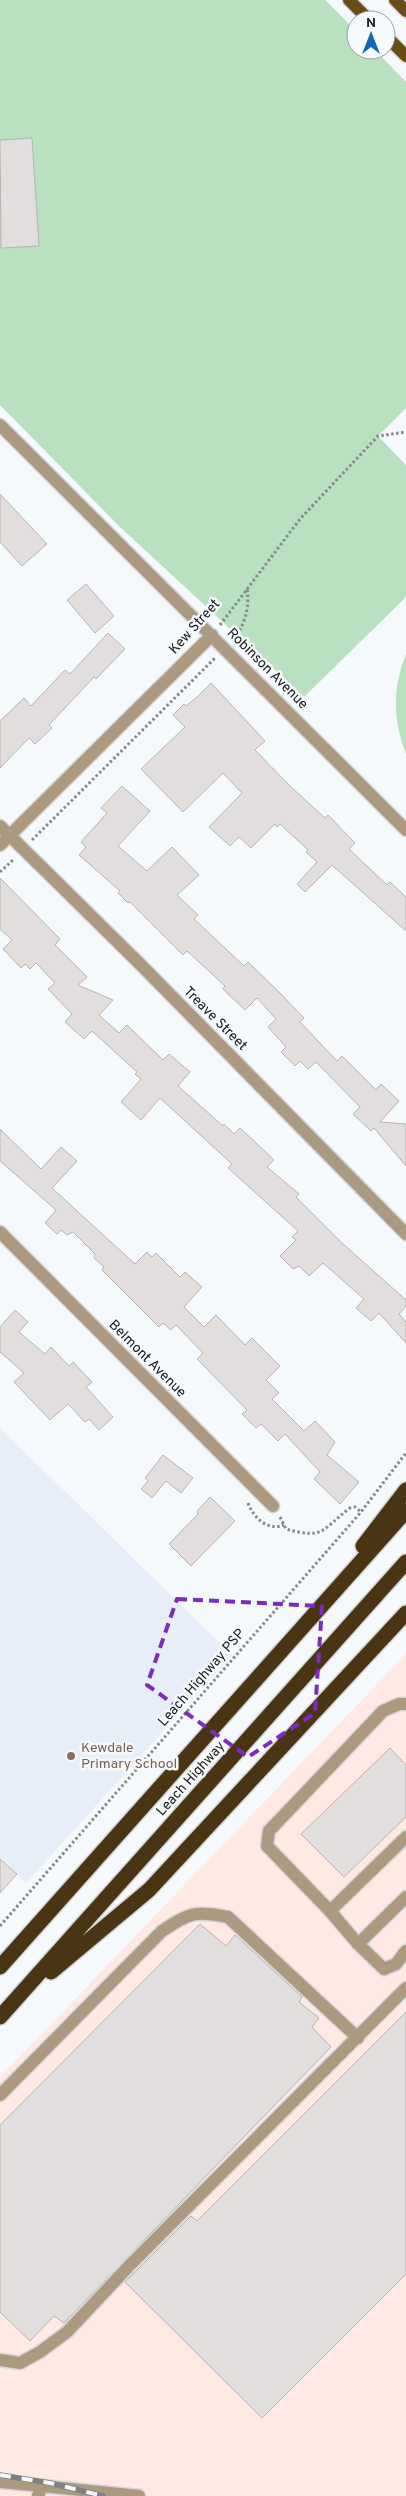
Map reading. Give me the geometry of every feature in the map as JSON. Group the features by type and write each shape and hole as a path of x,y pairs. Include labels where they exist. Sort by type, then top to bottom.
{"highway":[{"path":"287,1644 406,1490"},
{"name":"Leach Highway","path":"0,1966 406,1511"},
{"name":"Leach Highway","path":"4,2013 406,1562"},
{"path":"4,2013 148,1890 406,1612"}],"main road":[{"path":"350,0 360,10"},
{"path":"395,0 406,11"},
{"path":"396,46 406,56"}],"street":[{"name":"Robinson Avenue","path":"0,425 406,830"},
{"name":"Kew Street","path":"0,845 212,635"},
{"name":"Treave Street","path":"0,826 406,1234"},
{"name":"Belmont Avenue","path":"0,1232 273,1506"},
{"path":"406,1704 399,1704 383,1712 269,1831 267,1846 330,1911 358,1944 384,1969 396,1964 406,1951"},
{"path":"330,1911 406,1837"},
{"path":"358,1944 406,1897"},
{"path":"0,2095 162,1932 184,1917 203,1912 228,1917 358,2038"},
{"path":"0,2360 20,2363 40,2352 67,2332 130,2265 406,1988"},
{"path":"0,2482 40,2491 139,2496"}],"path":[{"name":"Kew Street","path":"212,635 300,519 378,436 406,432"},
{"path":"0,872 235,638 246,616 247,589"},
{"name":"Leach Highway PSP","path":"0,1926 361,1512 406,1453"},
{"path":"273,1506 286,1529 308,1535 325,1531 350,1508 355,1508 361,1512"}],"highlighted area":[{"path":"177,1599 322,1606 315,1713 248,1757 147,1685"}],"shaded area":[{"name":"Kewdale Primary School","path":"0,1428 232,1655 26,1883 0,1857"},
{"path":"406,1654 406,2496 0,2496 0,2077"}],"green space":[{"path":"0,0 325,0 346,21 346,60 385,60 406,82 406,408 378,436 406,465 406,597 304,697 120,527 0,405"},
{"path":"406,654 406,754 397,717 396,692 401,667"}],"building":[{"path":"32,138 39,246 1,248 0,140"},
{"path":"0,494 47,544 22,566 0,542"},
{"path":"86,584 114,616 95,633 67,600"},
{"path":"108,633 125,649 96,679 94,677 49,725 52,728 35,744 29,738 0,768 0,721 24,698 31,706 65,670 70,674"},
{"path":"211,683 265,741 255,750 290,786 325,818 328,815 355,843 349,849 387,885 390,882 406,897 406,931 332,865 305,892 297,884 317,862 306,852 308,850 280,824 277,827 275,824 251,848 239,837 230,846 209,827 242,793 223,773 183,812 141,769 185,727 173,715 184,704 186,706 197,697"},
{"path":"122,786 150,811 118,846 147,871 172,847 199,875 177,895 198,915 194,919 244,966 248,962 279,992 304,1018 300,1022 337,1061 342,1056 376,1090 381,1084 399,1101 380,1122 406,1124 406,1166 374,1128 371,1131 353,1114 360,1107 316,1062 308,1069 300,1061 295,1066 281,1052 286,1047 268,1027 276,1019 257,998 245,1010 223,989 225,986 187,951 183,955 130,902 128,903 118,893 120,891 79,855 86,847 81,842 107,813 101,808"},
{"path":"0,878 60,939 55,945 87,977 78,985 113,1000 99,1015 119,1033 127,1025 163,1060 169,1054 190,1072 178,1086 234,1134 240,1128 254,1141 274,1160 267,1167 299,1194 296,1197 342,1243 406,1300 406,1306 399,1314 406,1322 406,1343 379,1313 371,1321 356,1308 364,1299 323,1263 309,1276 299,1266 293,1269 280,1256 296,1240 292,1237 298,1231 228,1168 232,1164 160,1098 141,1120 121,1102 141,1079 135,1074 137,1072 92,1031 84,1039 65,1022 72,1014 48,989 55,983 36,963 30,969 25,964 21,968 3,949 12,940 0,929"},
{"path":"0,1129 41,1169 61,1147 77,1161 52,1188 135,1264 147,1252 152,1257 156,1253 180,1277 185,1272 202,1287 184,1307 204,1327 216,1315 245,1345 252,1338 280,1366 266,1380 279,1393 272,1399 304,1431 315,1421 335,1442 327,1455 359,1482 340,1504 314,1479 320,1472 285,1434 278,1441 261,1424 256,1428 242,1414 247,1410 197,1359 203,1353 176,1325 171,1330 163,1323 159,1327 102,1270 104,1267 94,1258 95,1254 73,1232 67,1235 61,1230 57,1234 45,1223 56,1210 0,1161"},
{"path":"15,1310 28,1322 19,1332 45,1354 51,1347 69,1366 73,1362 92,1382 86,1387 113,1417 99,1430 89,1419 85,1422 68,1404 50,1420 14,1382 24,1373 0,1352 0,1327"},
{"path":"163,1455 193,1478 181,1493 166,1481 152,1498 141,1489 148,1481 145,1478"},
{"path":"210,1497 235,1521 191,1566 169,1544 198,1514 197,1511"},
{"path":"390,1748 406,1765 406,1817 344,1877 301,1834"},
{"path":"0,1859 17,1874 0,1893"},
{"path":"200,1924 226,1946 235,1935 302,1997 299,2002 319,2018 312,2027 331,2047 64,2323 54,2316 30,2341 0,2312 0,2125"},
{"path":"406,2012 406,2274 262,2418 125,2282 191,2216 197,2221"}],"railway":[{"path":"0,2475 50,2483 103,2496"}],"place":[{"name":"Kewdale Primary School","path":"71,1756"}]}
